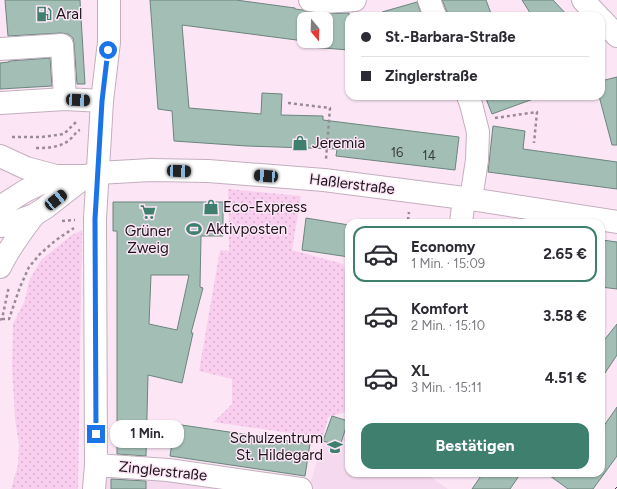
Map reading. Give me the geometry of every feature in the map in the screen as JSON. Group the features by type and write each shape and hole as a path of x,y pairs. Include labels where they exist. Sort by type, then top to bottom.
{"street":[{"path":"94,489 96,465 86,220 92,174 101,127 102,101 109,42 109,0"},
{"path":"318,1 355,0"},
{"path":"429,0 434,12"},
{"path":"583,0 594,12"},
{"path":"605,23 617,36"},
{"path":"0,49 62,45 66,99"},
{"path":"0,103 66,99 102,101"},
{"path":"462,219 477,160 478,132 470,100"},
{"path":"5,159 26,168 56,176"},
{"name":"Haßlerstraße","path":"0,207 25,191 56,176 151,170 208,171 324,180 467,199 597,219"},
{"path":"0,267 19,235 34,216 92,174"},
{"path":"0,226 34,216"},
{"name":"Haßlerstraße","path":"605,220 617,222"},
{"name":"Zinglerstraße","path":"96,465 168,470 301,489"}],"path":[{"path":"288,103 330,108 324,180"},
{"path":"475,121 537,112 534,143"},
{"path":"5,159 7,137 42,137 64,134 77,121 101,127"},
{"path":"45,148 67,143 77,131"},
{"path":"58,221 86,220"},
{"path":"2,319 9,319 20,287 29,267 40,254 56,240 86,220"}],"shaded area":[{"path":"228,189 301,196 292,250 343,264 345,271 345,412 328,417 323,438 214,422 232,404 232,379 199,371 220,250 229,251"},
{"path":"82,230 78,489 11,489 18,465 19,444 15,419 12,367 13,324 25,300 29,281 41,260 72,235"},
{"name":"Schulzentrum St. Hildegard","path":"331,417 345,419 345,477 431,477 448,489 301,489 309,487"},
{"name":"Schulzentrum St. Hildegard","path":"99,470 282,489 98,489"}],"building":[{"name":"Aral","path":"5,0 80,0 85,84 77,84 73,38 68,34 61,33 8,36"},
{"path":"150,0 236,0 295,8 308,12 297,12 297,40 182,25 189,108 261,114 262,93 282,94 281,115 323,116 323,120 459,137 455,170 336,156 337,149 247,146 174,141 172,111 158,109"},
{"path":"442,0 486,0 490,12 447,12"},
{"path":"522,0 553,0 564,12 530,12"},
{"path":"417,2 421,12 382,12"},
{"path":"345,13 345,50 324,48 333,48 333,14"},
{"path":"50,58 52,86 0,89 0,63"},
{"path":"617,77 617,145 612,145 600,100 605,100 605,80"},
{"path":"487,100 530,100 492,114"},
{"path":"493,126 525,131 523,149 617,162 617,189 488,172"},
{"path":"113,202 223,202 223,236 201,236 200,287 203,288 191,333 193,333 182,383 148,375 146,456 117,454 117,231 113,231","holes":["151,275 189,275 177,330 149,324"]},
{"path":"306,218 345,224 345,256 302,250"},
{"path":"605,240 617,242 617,289 605,288"},
{"path":"617,324 617,355 605,373 605,339"},
{"path":"617,407 617,456 605,472 605,424"},
{"path":"332,416 345,420 345,430 340,446 323,441"},
{"path":"175,424 310,444 305,476 170,456"},
{"path":"480,477 518,477 510,489 472,489"},
{"path":"552,477 602,477 593,489 568,489"},
{"path":"111,479 146,481 146,489 111,489"}],"place":[{"name":"Aral","path":"44,14"},
{"name":"Jeremia","path":"300,143"},
{"name":"Eco-Express","path":"211,207"},
{"name":"Grüner Zweig","path":"148,212"},
{"name":"Aktivposten","path":"194,229"},
{"name":"Schulzentrum St. Hildegard","path":"335,447"}],"route":[{"path":"96,434 95,219 102,101 108,50"}]}
